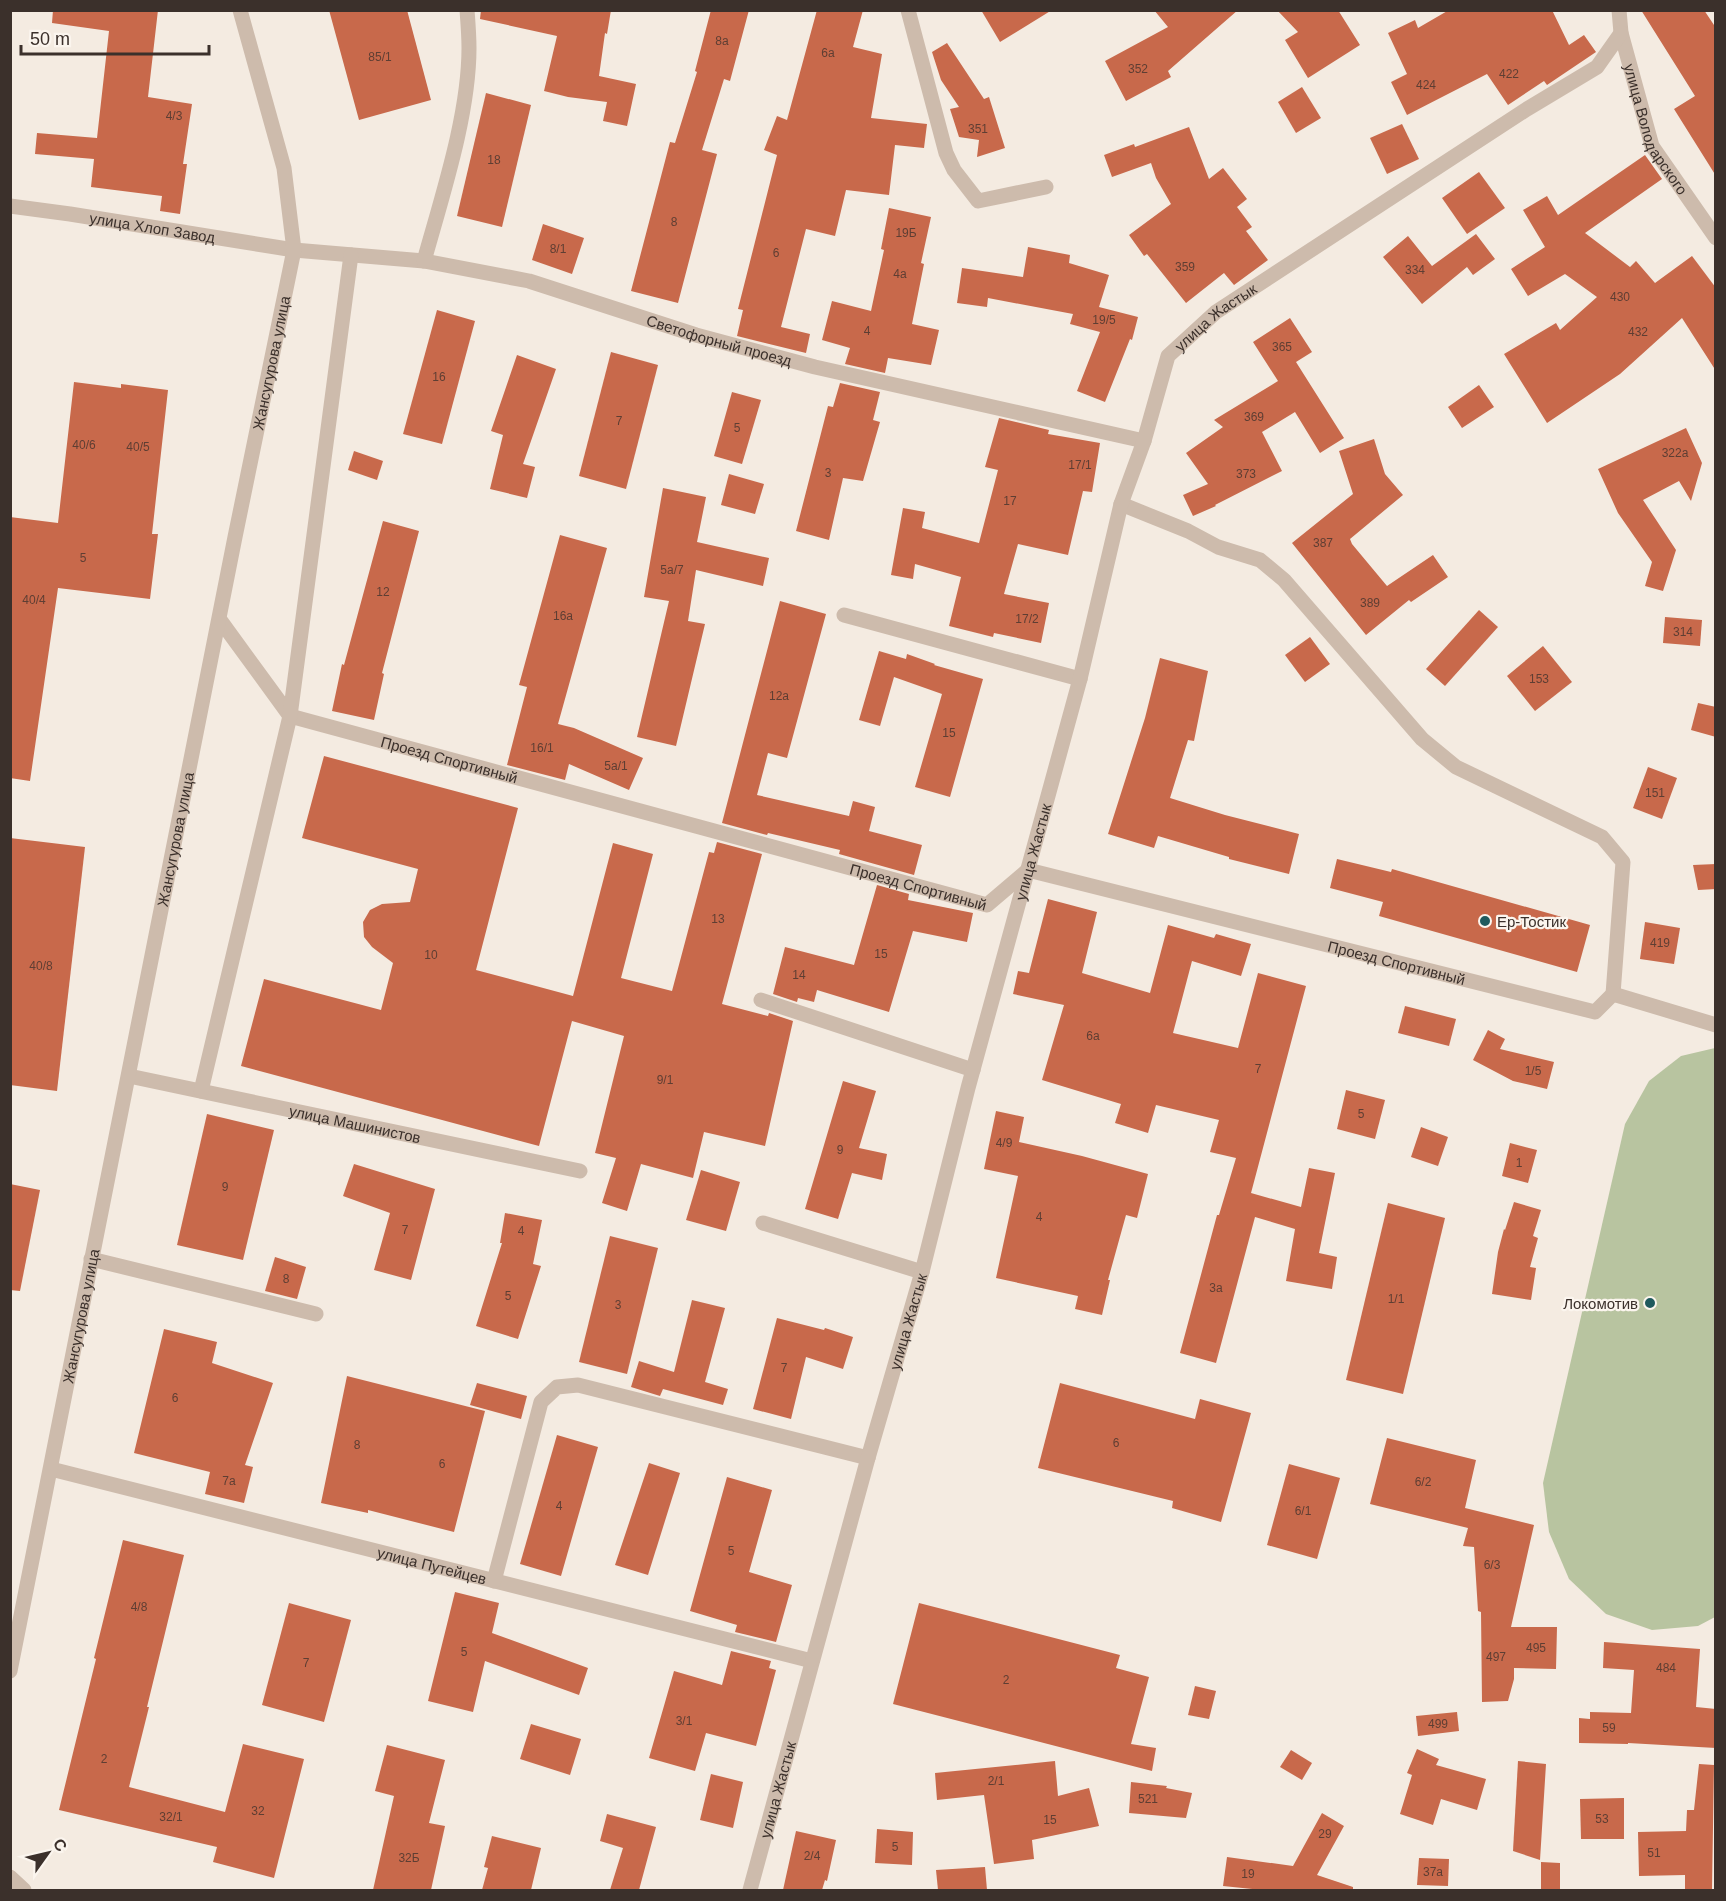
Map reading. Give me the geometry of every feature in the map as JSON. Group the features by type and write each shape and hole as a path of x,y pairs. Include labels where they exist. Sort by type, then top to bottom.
{"street":[{"name":"Жансугурова улица","path":"10,1671 237,525 294,250 284,168 240,10"},
{"path":"424,261 445,187 461,116 469,48 467,10"},
{"path":"908,10 946,153 954,170 978,201 1046,187"},
{"name":"улица Володарского","path":"1619,10 1621,33 1652,146 1716,238"},
{"name":"улица Жастык","path":"750,1890 868,1458 922,1272 973,1070 1080,679 1121,504 1144,441 1168,356 1216,312 1527,109 1598,67 1621,33"},
{"name":"улица Хлоп Завод","path":"10,206 294,250"},
{"name":"Светофорный проезд","path":"294,250 424,261 529,281 696,335 815,367 1144,441"},
{"path":"201,1091 290,716 351,255"},
{"path":"1121,504 1188,531 1218,547 1260,560 1284,580 1422,739 1456,768 1602,837 1623,862 1613,994 1716,1025"},
{"path":"844,615 1080,679"},
{"path":"220,620 290,716"},
{"name":"Проезд Спортивный","path":"290,716 987,905 1028,870 1595,1012 1613,994"},
{"path":"761,1000 973,1070"},
{"name":"улица Машинистов","path":"129,1076 580,1171"},
{"path":"763,1223 922,1272"},
{"path":"91,1259 316,1314"},
{"path":"494,1581 542,1402 557,1387 578,1385 868,1458"},
{"name":"улица Путейцев","path":"51,1469 813,1661"},
{"path":"10,1877 24,1890"}],"green space":[{"name":"Локомотив","path":"1715,1048 1715,1617 1698,1626 1652,1630 1606,1614 1569,1579 1549,1532 1543,1483 1625,1124 1649,1081 1681,1056"}],"building":[{"path":"53,10 158,10 148,97 192,104 183,164 187,164 180,214 160,211 162,196 91,187 94,159 35,154 37,133 97,138 109,31 52,23"},
{"path":"329,10 407,10 431,100 359,120"},
{"path":"481,10 611,10 599,76 636,84 627,126 603,121 607,102 544,91 557,36 480,19"},
{"path":"711,10 749,10 730,81 724,79 702,150 717,154 678,303 631,291 670,142 675,143 697,72 695,71"},
{"path":"817,10 863,10 853,47 882,54 871,118 927,124 924,148 895,145 889,195 846,190 835,236 806,229 781,327 810,334 806,353 737,336 743,310 738,309 777,155 764,150 777,116 787,120"},
{"path":"981,10 1052,10 1000,42"},
{"path":"1154,10 1238,10 1168,71 1171,77 1126,101 1105,61 1168,27"},
{"path":"1277,10 1338,10 1360,45 1308,78 1285,40 1298,32"},
{"path":"1449,10 1552,10 1569,45 1584,35 1596,52 1547,85 1544,81 1508,105 1487,74 1407,115 1391,82 1407,74 1388,33 1415,20 1418,28"},
{"path":"1641,10 1704,10 1716,28 1716,176 1674,109 1695,96"},
{"path":"947,43 984,99 989,97 1005,148 977,157 979,140 959,137 950,109 959,107 941,80 932,52"},
{"path":"1302,87 1321,118 1296,133 1278,102"},
{"path":"486,93 531,105 502,227 457,216"},
{"path":"1402,124 1419,159 1387,174 1370,138"},
{"path":"1189,127 1209,179 1223,168 1247,199 1237,207 1252,227 1246,231 1268,260 1234,285 1224,273 1186,303 1147,254 1144,256 1129,235 1171,204 1156,178 1151,163 1112,177 1104,155 1134,144 1135,147"},
{"path":"1645,155 1662,179 1585,233 1630,267 1636,261 1655,283 1692,256 1716,288 1716,371 1682,318 1620,374 1547,423 1504,354 1556,323 1560,330 1597,297 1565,274 1528,296 1511,269 1545,247 1523,210 1547,196 1558,215"},
{"path":"1479,172 1505,208 1467,234 1442,198"},
{"path":"889,208 931,217 921,263 924,264 912,324 939,330 931,365 888,358 885,373 845,364 850,348 822,340 832,301 871,311 884,250 881,249"},
{"path":"543,224 584,238 572,274 532,260"},
{"path":"1476,234 1495,259 1473,275 1467,267 1422,304 1383,257 1408,236 1432,266"},
{"path":"1028,247 1070,255 1069,263 1109,275 1099,307 1138,317 1132,340 1130,339 1105,402 1077,391 1100,332 1070,324 1073,314 988,298 987,307 957,303 962,268 1023,277"},
{"path":"437,310 475,321 442,444 403,434"},
{"path":"1290,318 1312,352 1296,362 1344,438 1320,453 1295,412 1262,432 1282,471 1193,516 1183,495 1208,484 1186,453 1223,427 1214,420 1278,381 1253,342"},
{"path":"611,352 658,365 626,489 579,476"},
{"path":"517,355 556,369 523,464 535,467 527,498 490,489 503,435 491,431"},
{"path":"74,382 121,388 121,384 168,390 152,534 158,534 150,599 58,588 30,781 10,778 10,517 58,523"},
{"path":"840,383 880,392 873,420 880,422 863,481 843,478 829,540 796,531 828,406 833,407"},
{"path":"1479,385 1494,407 1462,428 1448,407"},
{"path":"732,392 761,400 742,464 714,456"},
{"path":"999,418 1049,430 1048,434 1100,443 1092,492 1083,491 1068,555 1018,544 1004,594 1049,603 1041,643 994,633 993,637 949,626 961,577 915,564 913,579 891,575 903,508 925,512 922,528 979,543 998,470 985,467"},
{"path":"1686,428 1702,463 1691,501 1679,481 1643,500 1676,550 1663,591 1645,586 1652,562 1618,513 1598,469"},
{"path":"1374,439 1385,474 1403,495 1350,539 1352,544 1387,586 1433,555 1448,577 1411,602 1409,600 1366,635 1292,543 1353,494 1339,451"},
{"path":"354,451 383,461 377,480 348,470"},
{"path":"729,474 764,484 755,514 721,505"},
{"path":"663,488 706,497 697,542 769,558 763,586 696,570 688,621 705,624 676,746 637,737 669,601 644,597"},
{"path":"383,521 419,531 382,673 384,674 374,720 332,711 342,664 344,665"},
{"path":"560,535 607,548 558,724 574,728 643,758 629,790 569,764 565,780 507,765 527,687 519,685"},
{"path":"780,601 826,614 787,758 768,753 757,795 849,816 853,801 875,807 869,831 922,845 914,875 839,854 840,850 722,823"},
{"path":"1479,610 1498,627 1445,686 1426,669"},
{"path":"1665,617 1702,620 1700,646 1663,643"},
{"path":"1310,637 1330,664 1305,682 1285,655"},
{"path":"1543,646 1572,682 1535,711 1507,676"},
{"path":"879,651 906,659 907,654 934,665 983,679 950,797 915,787 942,694 894,677 880,726 859,720"},
{"path":"1160,658 1208,671 1194,741 1188,740 1170,798 1299,834 1289,874 1229,859 1229,857 1158,836 1154,848 1108,834 1145,718"},
{"path":"1698,703 1716,707 1716,737 1691,730"},
{"path":"324,756 518,808 476,970 573,996 613,843 653,854 621,978 672,991 709,852 714,853 717,842 762,854 722,1004 768,1016 769,1013 793,1021 765,1146 704,1132 693,1178 641,1164 627,1211 602,1203 616,1158 595,1153 624,1036 572,1021 539,1146 241,1066 264,979 381,1010 393,963 372,947 364,937 363,922 370,910 382,904 410,902 418,869 302,838"},
{"path":"1648,767 1677,778 1662,819 1633,808"},
{"path":"10,838 85,847 57,1091 10,1085"},
{"name":"Ер-Тостик","path":"1337,859 1391,872 1392,869 1590,925 1577,972 1379,916 1383,902 1330,888"},
{"path":"1716,864 1716,889 1698,890 1693,865"},
{"path":"877,885 909,894 908,900 973,913 967,942 913,931 889,1012 817,990 814,1002 798,998 797,1002 773,994 785,947 854,965"},
{"path":"1048,899 1097,912 1082,973 1150,993 1168,925 1214,938 1216,934 1251,944 1241,976 1192,961 1173,1033 1238,1048 1258,973 1306,986 1251,1193 1301,1207 1309,1168 1335,1173 1319,1253 1337,1257 1332,1289 1286,1281 1295,1229 1255,1217 1216,1363 1180,1353 1217,1215 1219,1215 1236,1158 1210,1152 1219,1120 1156,1105 1148,1133 1115,1123 1121,1104 1042,1080 1064,1005 1013,994 1018,971 1029,973"},
{"path":"1645,922 1680,928 1674,964 1640,959"},
{"path":"1405,1006 1456,1019 1449,1046 1398,1033"},
{"path":"1488,1030 1505,1039 1500,1049 1554,1062 1547,1089 1513,1081 1473,1060"},
{"path":"843,1081 876,1091 859,1148 887,1154 882,1180 852,1173 838,1219 805,1209"},
{"path":"1346,1090 1385,1100 1375,1139 1337,1129"},
{"path":"996,1111 1024,1117 1019,1142 1148,1174 1137,1218 1126,1215 1108,1280 1110,1280 1102,1315 1075,1309 1078,1296 996,1278 1018,1176 984,1169"},
{"path":"207,1114 274,1130 243,1260 177,1245"},
{"path":"1421,1127 1448,1137 1438,1166 1411,1157"},
{"path":"1510,1143 1537,1150 1528,1183 1502,1176"},
{"path":"354,1164 435,1189 411,1280 374,1270 390,1213 343,1196"},
{"path":"701,1170 740,1182 726,1231 686,1220"},
{"path":"10,1184 40,1190 20,1291 10,1290"},
{"path":"1514,1202 1541,1210 1533,1236 1538,1238 1530,1267 1536,1268 1531,1300 1492,1294 1498,1252"},
{"path":"1388,1203 1445,1218 1403,1394 1346,1380"},
{"path":"505,1213 542,1220 533,1264 541,1266 518,1339 476,1326 502,1243 500,1243"},
{"path":"610,1236 658,1248 627,1374 579,1362"},
{"path":"275,1257 306,1267 297,1299 265,1291"},
{"path":"692,1300 725,1308 705,1382 728,1389 723,1405 663,1389 660,1396 631,1387 639,1361 674,1372"},
{"path":"777,1318 824,1330 825,1328 853,1337 843,1369 806,1357 791,1419 753,1409"},
{"path":"164,1329 217,1342 212,1363 273,1383 245,1465 253,1467 244,1503 205,1494 210,1472 134,1453"},
{"path":"347,1376 485,1411 454,1532 368,1510 368,1513 321,1503"},
{"path":"477,1383 527,1396 521,1419 470,1405"},
{"path":"1060,1383 1195,1419 1200,1399 1251,1413 1221,1522 1172,1508 1173,1501 1038,1468"},
{"path":"557,1435 598,1447 561,1576 520,1564"},
{"path":"1387,1438 1476,1460 1465,1508 1534,1525 1511,1627 1557,1627 1556,1669 1514,1668 1514,1679 1508,1701 1482,1702 1481,1612 1478,1611 1474,1547 1463,1546 1468,1528 1370,1504"},
{"path":"649,1463 680,1473 648,1575 615,1565"},
{"path":"1289,1464 1340,1478 1317,1559 1267,1545"},
{"path":"727,1477 772,1490 749,1572 792,1585 776,1642 735,1632 737,1625 690,1611"},
{"path":"123,1540 184,1555 129,1787 225,1812 243,1744 304,1759 274,1878 213,1862 217,1847 59,1810"},
{"path":"455,1592 499,1603 492,1633 588,1668 579,1695 485,1661 473,1712 428,1701"},
{"path":"289,1603 351,1620 324,1722 262,1705"},
{"path":"919,1603 1120,1655 1116,1668 1149,1677 1131,1744 1156,1748 1152,1771 893,1704"},
{"path":"1604,1642 1700,1649 1696,1707 1716,1709 1716,1748 1579,1743 1579,1718 1590,1719 1590,1712 1631,1713 1634,1670 1603,1668"},
{"path":"731,1651 771,1661 769,1668 776,1670 756,1746 706,1733 695,1771 649,1758 674,1671 722,1685"},
{"path":"1195,1686 1216,1691 1209,1719 1188,1715"},
{"path":"1457,1712 1459,1731 1418,1736 1416,1716"},
{"path":"531,1724 581,1739 570,1775 520,1759"},
{"path":"387,1745 445,1760 429,1823 445,1826 431,1890 373,1890 394,1796 375,1791"},
{"path":"1417,1749 1439,1759 1436,1765 1486,1779 1477,1810 1441,1799 1433,1825 1400,1814 1412,1775 1407,1773"},
{"path":"1291,1750 1312,1763 1302,1780 1280,1767"},
{"path":"1055,1761 1058,1796 1089,1788 1099,1826 1032,1840 1034,1859 994,1864 984,1795 937,1800 935,1773"},
{"path":"1518,1761 1546,1764 1540,1860 1513,1851"},
{"path":"1699,1764 1714,1765 1712,1890 1685,1890 1685,1875 1639,1876 1638,1832 1686,1831 1687,1810 1694,1810"},
{"path":"711,1774 743,1782 733,1828 700,1820"},
{"path":"1131,1782 1167,1786 1166,1788 1192,1793 1186,1818 1129,1813"},
{"path":"1624,1798 1624,1839 1581,1839 1580,1799"},
{"path":"1322,1813 1344,1826 1317,1875 1353,1887 1353,1890 1262,1890 1223,1886 1227,1857 1293,1866"},
{"path":"607,1814 656,1827 639,1890 610,1890 623,1848 600,1841"},
{"path":"877,1829 913,1832 912,1865 875,1863"},
{"path":"796,1831 836,1840 827,1881 825,1880 822,1890 783,1890"},
{"path":"492,1836 541,1848 531,1890 482,1890 488,1868 484,1867"},
{"path":"1419,1858 1449,1859 1448,1886 1417,1885"},
{"path":"1541,1862 1560,1863 1560,1890 1541,1890"},
{"path":"985,1867 987,1890 938,1890 936,1870"}],"place":[{"name":"Ер-Тостик","path":"1485,921"},
{"name":"Локомотив","path":"1650,1303"}]}
